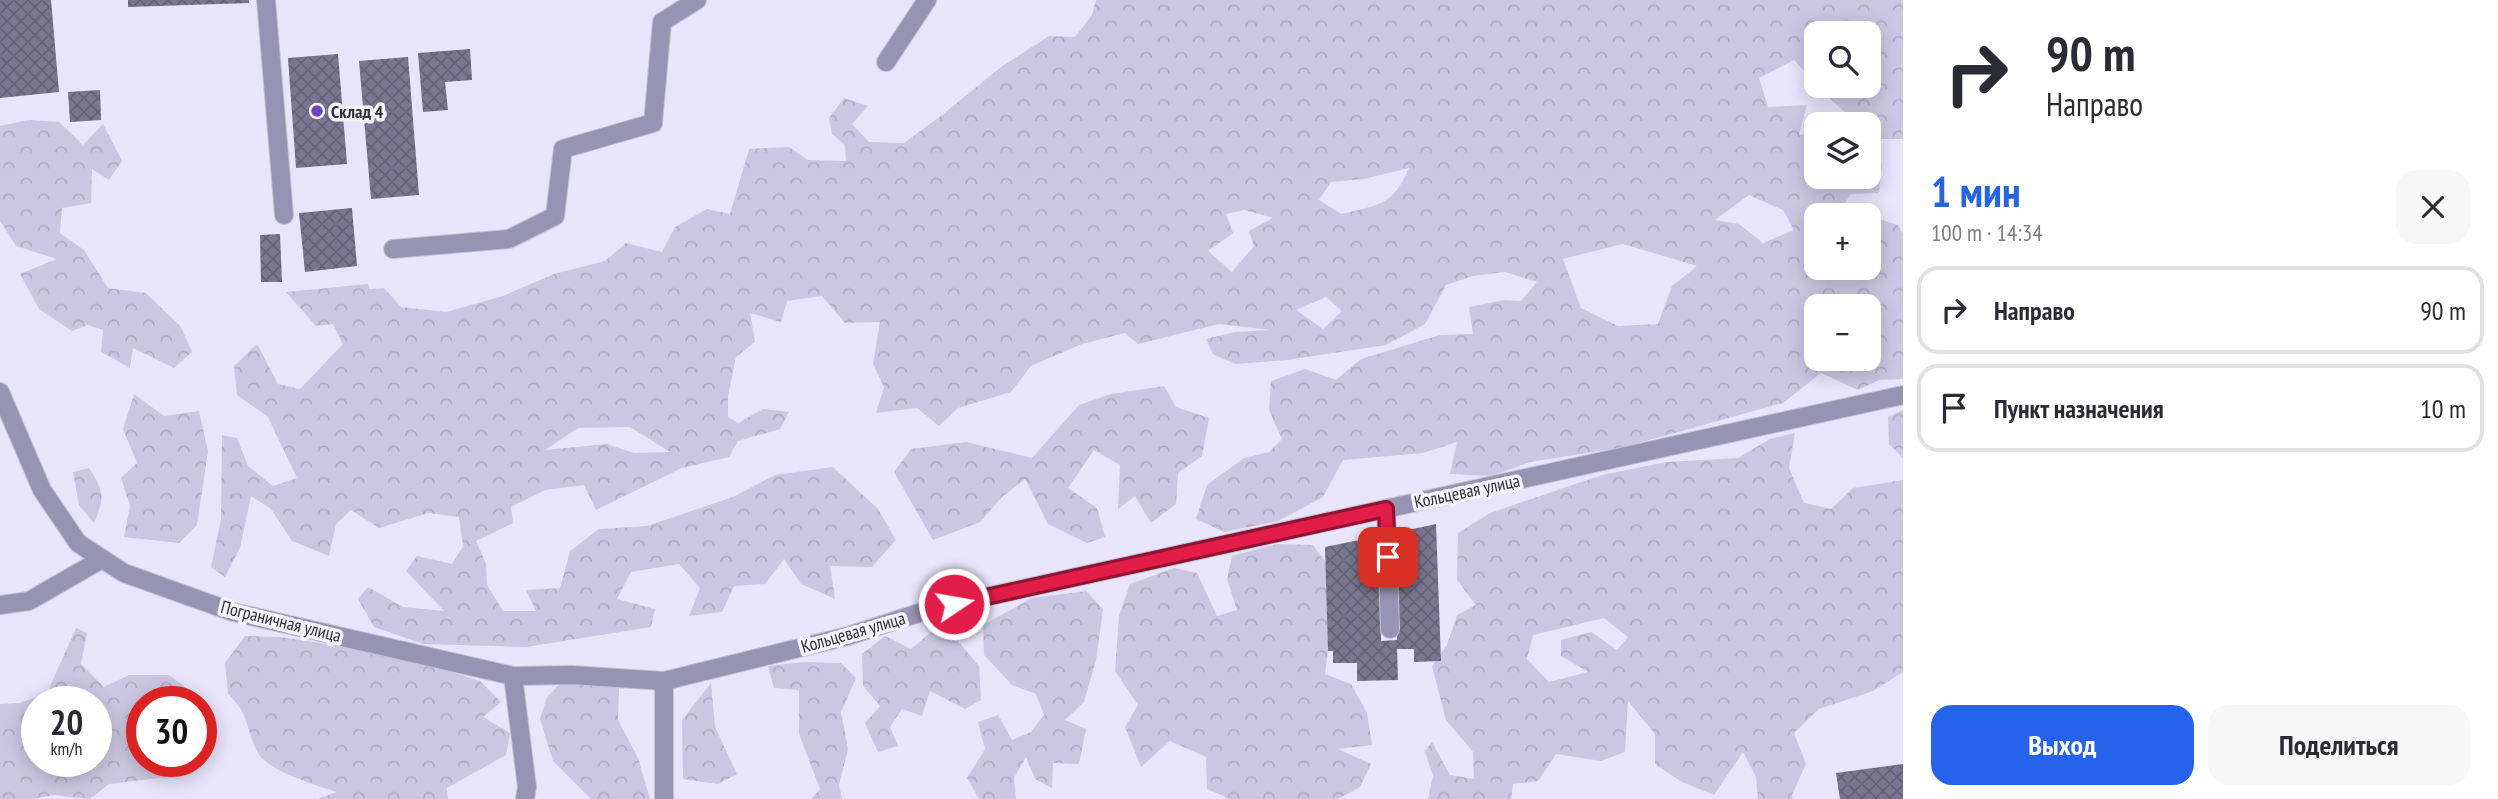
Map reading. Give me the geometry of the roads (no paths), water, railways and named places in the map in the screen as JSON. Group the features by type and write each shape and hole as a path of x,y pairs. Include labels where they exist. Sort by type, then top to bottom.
{"street":[{"path":"266,0 284,215"},
{"path":"393,249 509,239 555,216 563,149 653,123 662,22 697,0"},
{"path":"886,62 927,0"},
{"name":"Пограничная улица","path":"0,391 42,490 78,543 124,573 233,612 513,676 572,675 664,681"},
{"name":"Кольцевая улица","path":"664,681 848,636 931,609 1903,395"},
{"path":"1386,509 1390,629"},
{"path":"0,606 29,601 102,559"},
{"path":"513,676 527,787 525,799"},
{"path":"664,681 664,799"}],"place":[{"name":"Склад 4","path":"317,111"}]}
